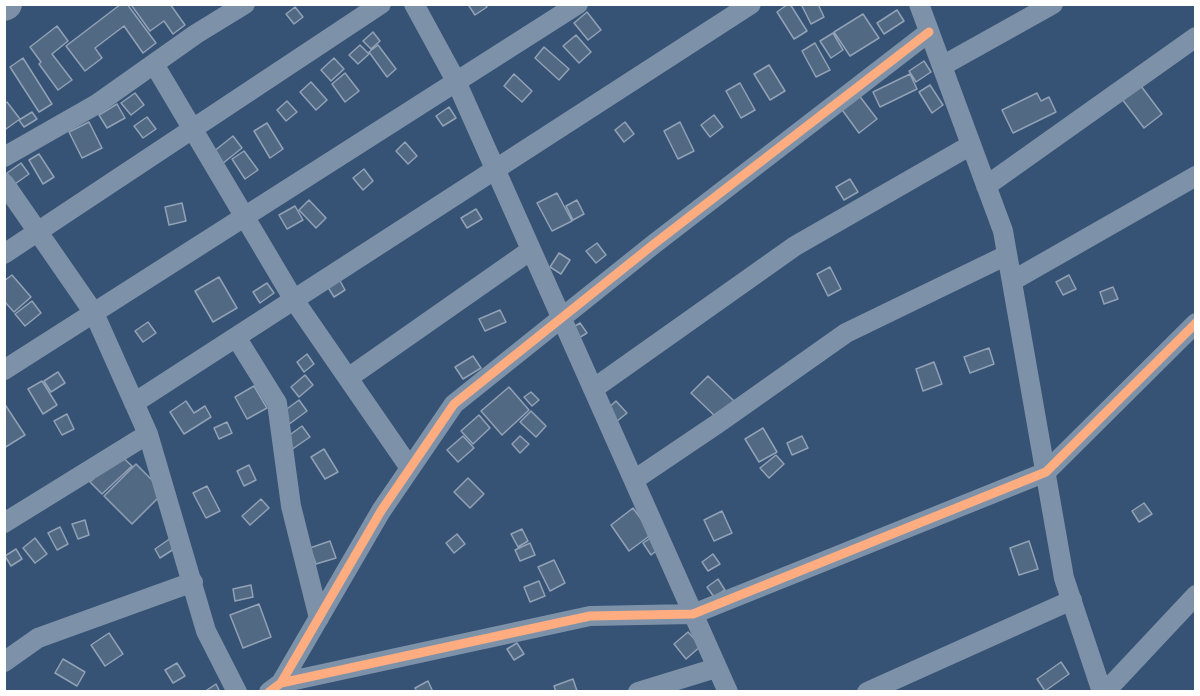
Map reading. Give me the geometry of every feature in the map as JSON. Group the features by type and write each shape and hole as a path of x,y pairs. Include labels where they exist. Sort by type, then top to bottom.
{"street":[{"path":"4,157 97,104 196,34 245,4"},
{"path":"4,254 381,4"},
{"path":"414,4 456,81 728,692"},
{"path":"4,370 578,4"},
{"path":"134,403 751,4"},
{"path":"919,4 1003,231 1064,578 1103,692 1196,595"},
{"path":"942,66 1053,4"},
{"path":"275,687 319,618 381,511 454,404 654,244 929,32"},
{"path":"986,186 1196,37"},
{"path":"154,64 294,300 410,468"},
{"path":"593,389 795,246 971,145"},
{"path":"1012,280 1196,176"},
{"path":"4,183 94,313 147,434 206,631 237,692"},
{"path":"348,378 531,250"},
{"path":"634,480 846,333 1007,255"},
{"path":"275,687 591,616 693,614 1046,472 1196,323"},
{"path":"236,337 277,404 291,506 319,618"},
{"path":"4,523 147,434"},
{"path":"4,662 38,638 193,582"},
{"path":"867,692 1072,600"},
{"path":"638,692 716,668"}],"building":[{"path":"121,4 127,4 156,43 143,53 124,26 95,48 102,58 85,71 66,46"},
{"path":"135,4 170,4 185,25 173,34 164,21 150,31 132,6"},
{"path":"485,4 487,7 475,15 469,6"},
{"path":"788,4 807,31 794,39 777,12"},
{"path":"801,4 818,4 824,17 811,24"},
{"path":"295,7 303,17 294,24 286,14"},
{"path":"897,10 904,21 884,34 877,23"},
{"path":"587,12 601,30 588,40 574,23"},
{"path":"863,14 879,38 850,56 834,32"},
{"path":"57,26 68,41 52,54 72,80 58,90 30,47"},
{"path":"373,32 380,41 371,49 363,41"},
{"path":"833,33 843,50 831,58 820,41"},
{"path":"576,35 591,52 579,63 563,46"},
{"path":"815,43 830,70 816,77 802,51"},
{"path":"360,45 369,54 358,64 349,55"},
{"path":"378,45 396,69 387,77 369,52"},
{"path":"544,47 569,69 559,80 535,58"},
{"path":"23,58 52,104 39,112 10,67"},
{"path":"334,58 344,69 331,81 321,70"},
{"path":"924,61 931,72 916,82 909,71"},
{"path":"769,65 785,91 770,100 754,74"},
{"path":"345,73 359,91 345,102 332,84"},
{"path":"514,74 532,91 522,102 504,86"},
{"path":"910,74 917,89 880,107 873,92"},
{"path":"311,82 327,100 316,110 300,92"},
{"path":"740,83 755,110 741,118 726,91"},
{"path":"930,85 943,105 932,113 919,92"},
{"path":"1141,86 1162,114 1144,128 1122,99"},
{"path":"135,93 144,105 131,115 121,103"},
{"path":"1037,93 1041,101 1049,97 1056,112 1013,133 1002,110"},
{"path":"858,94 877,119 859,133 840,107"},
{"path":"287,101 297,112 286,121 277,110"},
{"path":"7,102 20,119 6,129 4,104"},
{"path":"117,104 125,118 107,128 99,115"},
{"path":"449,107 456,118 443,126 436,116"},
{"path":"32,112 37,119 24,127 19,120"},
{"path":"714,115 723,127 710,137 701,125"},
{"path":"147,117 156,129 143,138 134,126"},
{"path":"89,122 102,148 82,158 69,132"},
{"path":"625,122 634,134 624,142 615,130"},
{"path":"680,122 694,151 678,159 664,131"},
{"path":"267,123 283,149 270,158 254,131"},
{"path":"233,136 242,148 222,164 213,152"},
{"path":"405,142 417,156 408,164 396,151"},
{"path":"244,151 258,170 245,179 232,159"},
{"path":"39,154 54,177 43,184 29,160"},
{"path":"21,163 29,174 15,184 7,173"},
{"path":"364,169 373,181 363,190 353,178"},
{"path":"850,179 858,192 844,200 836,187"},
{"path":"557,193 572,221 552,231 537,203"},
{"path":"309,200 326,218 316,228 299,210"},
{"path":"577,200 584,214 573,220 566,206"},
{"path":"182,203 186,221 169,225 165,207"},
{"path":"295,206 303,220 287,229 279,215"},
{"path":"476,209 482,219 467,228 461,218"},
{"path":"597,243 606,255 596,263 586,251"},
{"path":"559,253 570,260 561,274 550,267"},
{"path":"830,267 841,289 828,296 817,274"},
{"path":"12,275 31,297 14,312 4,301 4,281"},
{"path":"1069,275 1076,289 1063,295 1056,282"},
{"path":"219,277 237,308 213,322 195,291"},
{"path":"338,277 345,290 334,297 326,284"},
{"path":"267,283 274,293 260,303 253,292"},
{"path":"1113,287 1118,299 1104,304 1100,292"},
{"path":"32,301 41,313 25,326 15,314"},
{"path":"500,310 506,322 485,331 479,319"},
{"path":"148,322 156,333 143,342 135,331"},
{"path":"580,323 587,333 569,344 562,334"},
{"path":"989,348 994,364 970,373 964,357"},
{"path":"307,354 314,364 304,372 297,362"},
{"path":"473,356 481,368 463,379 455,367"},
{"path":"934,362 942,384 923,391 916,369"},
{"path":"58,372 65,383 51,392 44,381"},
{"path":"305,375 313,385 299,397 291,387"},
{"path":"708,376 734,401 717,418 691,393"},
{"path":"42,381 57,405 43,414 28,389"},
{"path":"254,386 267,408 247,419 235,397"},
{"path":"509,387 529,410 502,435 481,411"},
{"path":"531,392 539,400 532,406 524,397"},
{"path":"299,400 307,411 288,425 280,414"},
{"path":"186,401 194,413 205,406 211,417 184,434 170,412"},
{"path":"616,401 627,413 616,422 606,410"},
{"path":"4,403 25,435 4,448"},
{"path":"531,411 546,426 536,437 520,422"},
{"path":"67,414 74,429 62,435 54,421"},
{"path":"479,415 490,428 473,444 461,431"},
{"path":"227,422 232,433 219,439 214,428"},
{"path":"302,426 310,437 291,450 284,439"},
{"path":"763,428 777,452 759,462 745,439"},
{"path":"463,436 474,448 458,462 447,450"},
{"path":"520,436 529,444 520,453 512,444"},
{"path":"802,436 808,448 792,455 787,443"},
{"path":"324,449 338,472 325,479 311,457"},
{"path":"119,454 132,466 102,494 90,482"},
{"path":"776,455 784,464 769,478 760,468"},
{"path":"136,464 164,492 132,524 104,496"},
{"path":"249,465 256,480 244,486 237,471"},
{"path":"468,478 484,494 470,508 454,492"},
{"path":"207,486 220,511 206,518 193,493"},
{"path":"261,499 269,508 250,525 242,516"},
{"path":"1144,503 1152,514 1139,522 1132,511"},
{"path":"633,508 652,534 629,551 611,525"},
{"path":"722,511 732,533 714,541 704,520"},
{"path":"85,520 89,535 78,539 72,524"},
{"path":"60,527 68,544 57,550 48,533"},
{"path":"522,529 528,541 518,547 511,534"},
{"path":"457,534 465,544 454,553 446,543"},
{"path":"652,537 660,548 651,555 643,543"},
{"path":"35,538 47,554 35,563 23,548"},
{"path":"171,538 177,547 160,558 155,549"},
{"path":"330,541 336,558 316,564 310,548"},
{"path":"1029,541 1038,569 1019,575 1010,548"},
{"path":"530,543 535,555 520,561 515,550"},
{"path":"16,549 22,559 11,566 5,556"},
{"path":"713,554 720,564 708,571 702,562"},
{"path":"554,560 565,583 550,591 538,567"},
{"path":"718,579 725,590 714,597 707,587"},
{"path":"539,581 545,596 530,602 524,587"},
{"path":"251,585 253,597 235,601 233,589"},
{"path":"259,604 271,637 243,648 230,615"},
{"path":"688,632 701,646 686,659 674,644"},
{"path":"109,633 123,654 105,666 91,645"},
{"path":"517,643 524,654 514,660 507,649"},
{"path":"63,659 85,672 77,686 55,673"},
{"path":"1061,662 1069,674 1045,691 1037,679"},
{"path":"177,663 185,676 173,683 165,670"},
{"path":"573,679 577,691 556,692 554,686"},
{"path":"428,681 433,692 417,692 415,688"},
{"path":"216,684 220,692 204,692"}],"cycle path":[{"path":"281,683 381,511 454,404 654,244 929,32"},
{"path":"269,692 281,683 590,616 693,614 1046,472 1196,323"}]}
